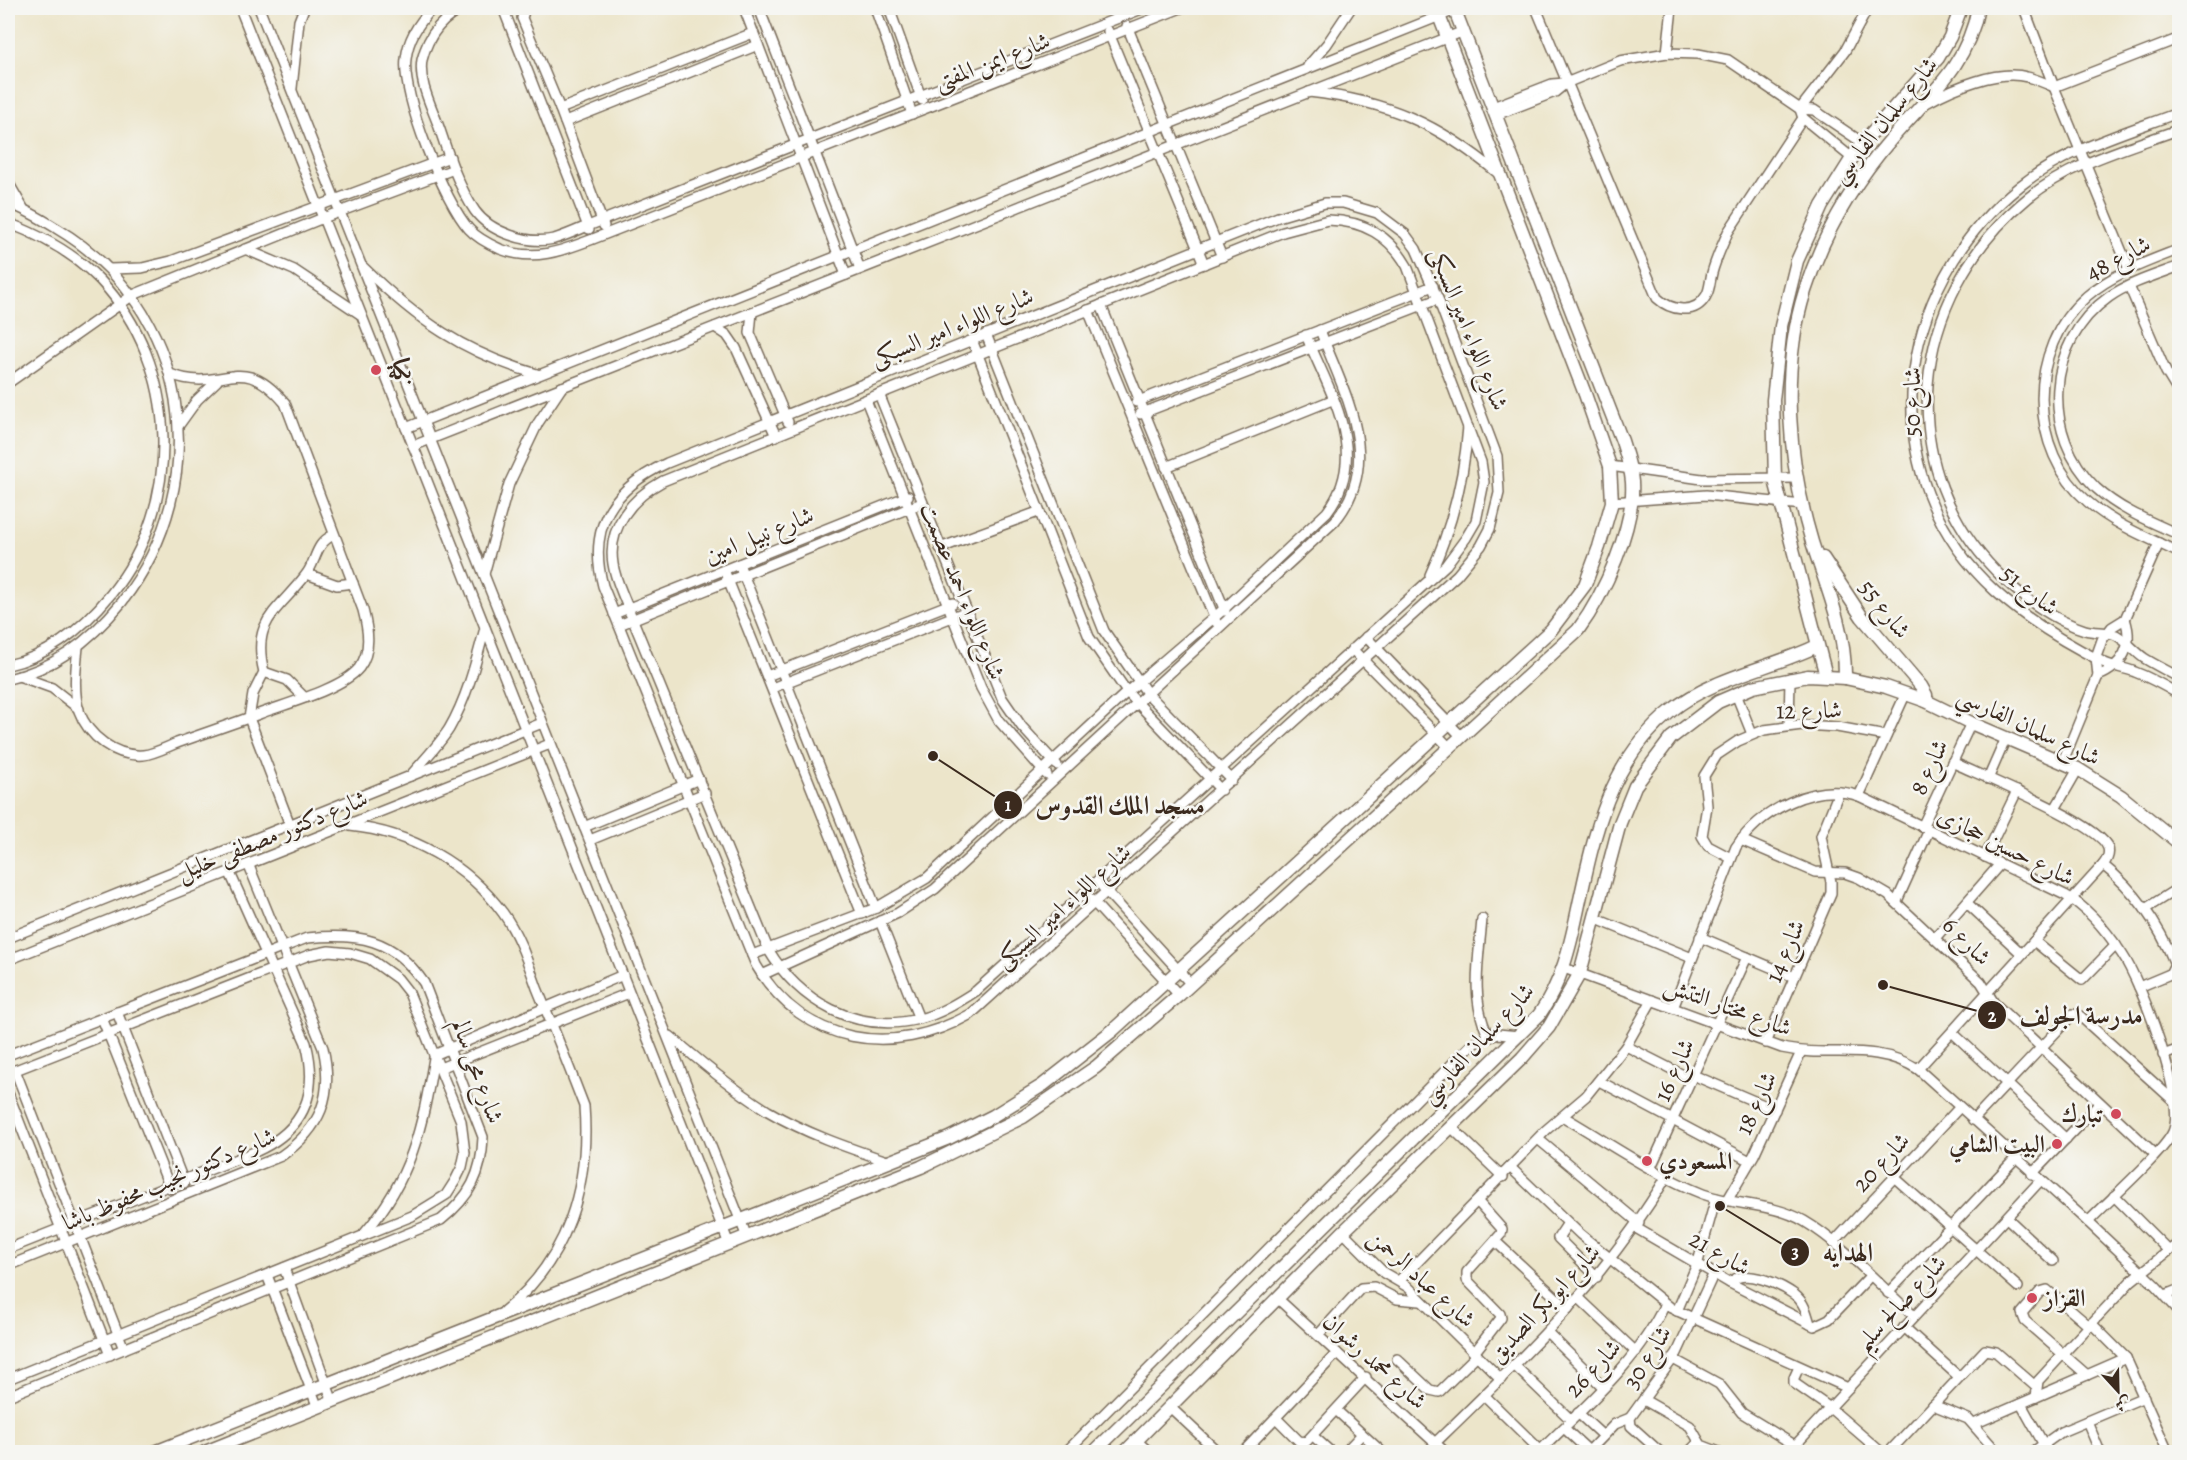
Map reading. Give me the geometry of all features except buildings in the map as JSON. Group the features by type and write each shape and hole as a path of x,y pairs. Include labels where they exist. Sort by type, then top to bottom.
{"street":[{"path":"240,8 729,1244"},
{"path":"259,8 550,744 669,1035 747,1237"},
{"path":"291,90 299,21 304,8"},
{"name":"شارع ايمن المفتى","path":"433,8 423,18 408,44 405,76 415,112 434,163 470,230 500,249 518,254 539,255 607,234 1181,8"},
{"name":"شارع ايمن المفتى","path":"468,8 454,13 436,29 422,62 426,89 454,169 473,209 501,231 528,239 553,239 588,226 1144,8"},
{"path":"503,8 593,239"},
{"path":"525,8 522,18 560,109 607,234"},
{"path":"744,8 846,275"},
{"path":"759,8 860,269"},
{"path":"875,8 912,114"},
{"path":"889,8 926,108"},
{"path":"1305,69 1328,44 1351,8"},
{"path":"1536,8 1657,298 1667,307 1682,310 1695,306 1706,296 1719,252 1728,232 1801,114 1845,51 1868,8"},
{"path":"1667,53 1672,8"},
{"name":"شارع سلمان الفارسي","path":"1826,676 1775,480 1774,368 1789,289 1808,233 1852,158 1938,58 1950,37 1961,8"},
{"name":"شارع سلمان الفارسي","path":"1845,678 1845,658 1841,634 1812,540 1798,478 1791,407 1790,365 1805,291 1817,256 1838,213 1864,174 1893,137 1948,78 1964,50 1978,8"},
{"path":"2024,8 2129,269"},
{"path":"206,1452 955,1152 1023,1117 1096,1067 1578,630 1592,610 1620,546 1632,499 1630,470 1622,441 1454,9 1437,12 1305,69 406,428"},
{"path":"155,1452 950,1138 1043,1085 1112,1031 1534,648 1566,613 1585,585 1612,502 1610,466 1585,394 1437,12"},
{"path":"1123,15 1221,257"},
{"path":"1104,23 1204,264"},
{"path":"413,446 1464,31"},
{"path":"560,109 753,33"},
{"path":"1927,103 1949,90 1999,77 2025,76 2054,87 2180,38"},
{"path":"565,122 758,45"},
{"path":"1495,111 1555,92 1566,83 1620,61 1667,53 1698,54 1728,60 1801,114 1852,158"},
{"path":"1307,92 1349,97 1391,108 1430,125 1458,142 1500,175"},
{"path":"1801,114 1814,110 1863,143"},
{"name":"شارع 50","path":"1952,540 1935,511 1923,477 1915,442 1912,405 1914,369 1922,334 1943,275 1973,231 2021,185 2080,150 2180,112"},
{"name":"شارع 50","path":"2180,129 2086,164 2056,179 2030,197 1985,240 1956,282 1935,337 1927,400 1929,435 1936,468 1948,500 1982,556 2029,600 2084,630 2107,632 2128,643 2142,656 2180,678"},
{"path":"110,269 158,265 450,157"},
{"path":"8,383 133,295 322,218 454,169"},
{"path":"8,182 16,205 94,254 133,295 148,321 170,374 179,425 178,473 172,505 161,536 132,589 114,612 78,647 59,659 8,679"},
{"name":"شارع اللواء امير السبكى","path":"1325,203 1343,203 1377,213 1405,234 1416,249 1433,286 1497,456 1499,493 1490,529 1470,561 986,1003 955,1023 920,1037 876,1040 832,1030 786,1002 762,975 752,955 603,586 598,552 605,519 623,490 651,471 1278,217 1325,203"},
{"path":"8,665 50,649 82,626 120,583 135,559 148,530 162,468 164,446 160,401 147,354 119,304 100,280 60,248 34,233 8,223 16,205"},
{"path":"1278,217 1283,232"},
{"name":"شارع اللواء امير السبكى","path":"1328,220 1344,221 1367,228 1388,240 1399,252 1418,292 1482,462 1482,502 1476,521 1446,565 976,991 939,1012 919,1019 884,1021 834,1011 806,996 768,949 628,608 613,563 613,546 624,514 635,500 663,481 1221,257 1283,232 1328,220"},
{"path":"245,249 302,274 360,314"},
{"name":"شارع 48","path":"2180,249 2129,269 2103,283 2069,315 2048,357 2042,395 2046,433 2067,479 2105,515 2180,553"},
{"path":"360,264 404,306 453,341 490,358 537,374"},
{"name":"شارع 48","path":"2180,266 2110,296 2082,322 2064,357 2057,395 2063,436 2082,472 2114,502 2180,535"},
{"path":"1127,405 1433,286"},
{"path":"2129,286 2166,372 2180,395"},
{"path":"1132,417 1438,299"},
{"path":"1101,305 1229,619"},
{"path":"1088,310 1219,628"},
{"path":"752,312 750,333 792,429"},
{"path":"715,327 728,335 736,348 776,435"},
{"path":"762,975 898,913 935,889 1335,521 1353,495 1360,465 1358,434 1320,330"},
{"path":"986,334 1090,603 1114,649 1138,682 1232,780"},
{"path":"1922,334 1935,337"},
{"path":"752,955 876,908 927,879 1127,692 1224,609 1327,512 1338,498 1344,481 1348,451 1342,424 1306,336"},
{"path":"972,340 1089,637 1127,692 1221,790"},
{"path":"20,676 52,688 79,710 90,730 108,746 125,753 144,755 249,718 346,679 359,667 366,650 369,631 285,403 270,386 251,375 235,374 219,380 194,381 170,374"},
{"path":"179,425 197,400 219,380"},
{"path":"484,574 508,484 533,433 562,387"},
{"name":"شارع اللواء احمد عصمت","path":"879,394 965,612 1002,698 1017,720 1062,771"},
{"path":"2042,395 2057,395"},
{"name":"شارع اللواء احمد عصمت","path":"866,400 908,509 989,705 1051,781"},
{"path":"1166,467 1332,400"},
{"path":"1429,579 1445,542 1457,504 1465,465 1468,424"},
{"path":"1610,466 1702,479 1798,478"},
{"name":"شارع نبيل امين","path":"614,614 918,492"},
{"path":"1612,502 1706,495 1803,505"},
{"name":"شارع نبيل امين","path":"619,625 922,503"},
{"path":"940,548 1038,512"},
{"path":"291,825 249,718 253,694 264,672 259,652 262,630 273,611 307,574 319,546 334,536"},
{"name":"شارع 55","path":"1812,540 1862,617 1921,686 1926,695 1926,701"},
{"name":"شارع 51","path":"1952,540 1972,568 2018,611 2096,657 2137,672 2180,695"},
{"path":"2063,761 2098,676 2096,657 2107,632 2125,619 2159,543"},
{"path":"739,564 876,908"},
{"path":"724,570 862,914"},
{"path":"307,574 336,585 353,583"},
{"path":"767,676 961,600"},
{"path":"772,688 965,612"},
{"path":"2098,676 2117,665 2128,643 2125,619"},
{"path":"409,777 447,731 458,713 470,683 485,628"},
{"path":"1366,637 1461,736"},
{"name":"شارع سلمان الفارسي","path":"1094,1452 1519,1036 1548,1002 1564,968 1602,810 1626,758 1672,710 1703,691 1817,646"},
{"path":"78,647 76,678 79,710"},
{"path":"1352,649 1449,747"},
{"path":"264,672 287,680 303,696"},
{"name":"شارع سلمان الفارسي","path":"1125,1452 1343,1232 1536,1043 1560,1010 1580,973 1627,803 1646,769 1685,725 1736,694 1790,678 1826,676 1845,678 1906,693 2078,769 2121,796 2180,844"},
{"path":"1789,726 1790,678"},
{"path":"1859,796 1906,693"},
{"path":"1736,694 1752,734"},
{"name":"شارع دكتور مصطفى خليل","path":"8,936 542,723"},
{"name":"شارع 8","path":"1897,901 1952,762 1971,723"},
{"name":"شارع 12","path":"1731,858 1708,846 1702,836 1707,806 1704,776 1717,755 1752,734 1789,726 1837,727 1886,736"},
{"path":"1988,779 2006,738"},
{"name":"شارع دكتور مصطفى خليل","path":"8,960 350,826 550,744"},
{"path":"1918,1069 2103,865 2109,852 2104,841 2055,809 1952,762"},
{"path":"2055,809 2078,769"},
{"path":"584,827 699,779"},
{"path":"1985,857 2017,791"},
{"name":"شارع حسين حجازى","path":"1673,1008 1731,858 1741,840 1761,821 1785,805 1811,796 1839,792 1859,796 2072,898 2116,945 2139,987 2163,1055 2177,1113 2176,1134 2088,1222"},
{"name":"شارع 14","path":"1766,1043 1831,893 1821,836 1839,792"},
{"path":"590,840 705,793"},
{"path":"350,826 375,828 400,837 445,859 466,873 504,915 546,1008 584,1106 586,1152 580,1191 570,1222 557,1251 531,1286 499,1315"},
{"name":"شارع 6","path":"1741,840 1815,872 1845,873 1859,878 1897,901 1988,992 1994,1003 2155,1154"},
{"path":"1936,938 2000,864"},
{"path":"2103,865 2131,891 2145,909 2175,963 2173,972 2139,987"},
{"name":"شارع دكتور نجيب محفوظ باشا","path":"8,1266 264,1164 296,1145 319,1115 327,1093 328,1071 323,1048 249,866"},
{"name":"شارع دكتور نجيب محفوظ باشا","path":"8,1249 257,1150 286,1134 305,1107 311,1086 311,1064 306,1043 230,873"},
{"path":"1097,881 1190,983"},
{"path":"2145,909 2180,887"},
{"path":"1084,893 1179,994"},
{"path":"1967,903 2022,954"},
{"path":"1594,918 1692,958"},
{"path":"1482,919 1476,1000 1480,1019 1488,1035"},
{"path":"880,921 919,1019"},
{"name":"شارع محى سالم","path":"8,1055 307,938 332,935 378,942 396,951 412,965 424,983 483,1137 483,1158 469,1194 441,1220 8,1396"},
{"path":"1700,937 1794,977"},
{"path":"2034,941 2082,980 2116,945"},
{"path":"2169,949 2180,945"},
{"name":"شارع محى سالم","path":"8,1379 267,1275 432,1205 446,1195 462,1167 465,1138 440,1068 409,993 386,967 350,953 329,951 289,962 11,1071"},
{"name":"شارع 16","path":"1651,1167 1747,957"},
{"name":"شارع مختار التتش","path":"1564,968 1766,1043 1801,1052 1877,1052 1892,1056 1918,1069 2142,1272 2180,1312"},
{"path":"363,1235 391,1199 412,1158 425,1114 434,1055 622,975"},
{"path":"440,1068 629,993"},
{"path":"1400,1280 1503,1177 1538,1138 1564,1117 1599,1081 1626,1046 1652,1000"},
{"path":"117,1012 188,1193"},
{"path":"1973,1120 2069,1015 2077,1014 2175,1102"},
{"path":"102,1018 174,1199"},
{"path":"1952,1032 2066,1139"},
{"path":"669,1035 718,1077 771,1113 826,1140 887,1161"},
{"path":"1066,1452 1472,1044 1488,1035 1519,1036"},
{"path":"1626,1046 1692,1077 1775,1110"},
{"path":"2163,1055 2180,1049"},
{"name":"شارع 18","path":"1727,1201 1750,1161 1801,1052"},
{"path":"11,1071 124,1349"},
{"path":"1599,1081 1750,1161"},
{"path":"8,1093 111,1355"},
{"name":"شارع صالح سليم","path":"1789,1452 2007,1218 2066,1139 2100,1103"},
{"path":"305,1107 319,1115"},
{"name":"شارع 20","path":"1833,1243 1959,1108"},
{"path":"1564,1117 1667,1176 1716,1198 1791,1215 1833,1243 1914,1316"},
{"path":"1451,1127 1503,1177"},
{"name":"شارع 21","path":"1538,1138 1637,1226 1730,1283 1810,1324"},
{"path":"257,1150 264,1164"},
{"path":"1888,1293 2015,1159"},
{"path":"1511,1168 1568,1223 1665,1304 1693,1319 1848,1388"},
{"name":"شارع ابو بكر الصديق","path":"1435,1443 1579,1298 1637,1226 1667,1176"},
{"path":"1894,1177 2018,1287"},
{"path":"2114,1196 2169,1251"},
{"path":"1677,1311 1698,1262 1716,1198"},
{"path":"1397,1359 1430,1390 1439,1392 1475,1354 1501,1318 1470,1284 1467,1276 1501,1234 1501,1225 1478,1202"},
{"path":"2007,1218 2053,1261"},
{"path":"1568,1223 1558,1235 1560,1242 1597,1277"},
{"name":"شارع عباد الرحمن","path":"1343,1232 1384,1273 1400,1280 1501,1379"},
{"path":"1495,1241 1568,1309"},
{"path":"2036,1397 2035,1386 2062,1354 2142,1272 2180,1242"},
{"path":"284,1268 333,1402"},
{"name":"شارع 30","path":"1660,1452 1631,1426 1630,1418 1673,1359 1714,1273"},
{"path":"267,1275 318,1408"},
{"path":"1730,1283 1737,1276 1747,1275 1794,1294 1804,1306 1810,1324 1820,1325 1829,1319 1870,1276"},
{"path":"1318,1335 1360,1288 1374,1287 1397,1299 1420,1301"},
{"path":"2165,1295 2180,1289"},
{"path":"2087,1375 2022,1316 2040,1292 2050,1291 2126,1358 2168,1452"},
{"name":"شارع محمد رشوان","path":"1277,1298 1366,1377 1444,1452"},
{"path":"1579,1298 1636,1352"},
{"name":"شارع 26","path":"1540,1451 1636,1352 1653,1329 1665,1304"},
{"path":"1904,1327 1958,1376"},
{"path":"1547,1332 1604,1387"},
{"path":"1889,1452 1981,1352 1991,1350 2035,1386"},
{"path":"1244,1452 1337,1353"},
{"path":"1974,1424 2126,1358"},
{"path":"1673,1359 1713,1380 1724,1389 1742,1413 1797,1444 1806,1452"},
{"path":"1514,1365 1589,1452 1619,1421 1630,1418"},
{"path":"1799,1367 1794,1383 1830,1408 1881,1452"},
{"path":"1276,1418 1299,1441 1306,1442 1366,1377"},
{"path":"1484,1395 1540,1451"},
{"path":"2033,1452 2047,1449 2061,1432 2144,1397"},
{"path":"1644,1400 1690,1426 1699,1442 1719,1452"},
{"path":"2021,1404 2047,1449"},
{"path":"1933,1405 1974,1424 1997,1452"},
{"path":"1170,1407 1218,1452"},
{"path":"1336,1410 1382,1452"},
{"path":"1578,1413 1603,1436"},
{"path":"2087,1421 2100,1452"},
{"path":"1346,1452 1362,1434"},
{"path":"1313,1436 1331,1452"},
{"path":"1137,1441 1149,1452"},
{"path":"1689,1452 1699,1442"}],"place":[{"name":"بكة","path":"376,370"},
{"name":"مسجد الملك القدوس","path":"933,756"},
{"name":"مدرسة الجولف","path":"1883,985"},
{"name":"تبارك","path":"2116,1114"},
{"name":"البيت الشامي","path":"2057,1144"},
{"name":"المسعودي","path":"1647,1161"},
{"name":"الهدايه","path":"1720,1206"},
{"name":"القزاز","path":"2032,1298"}]}
